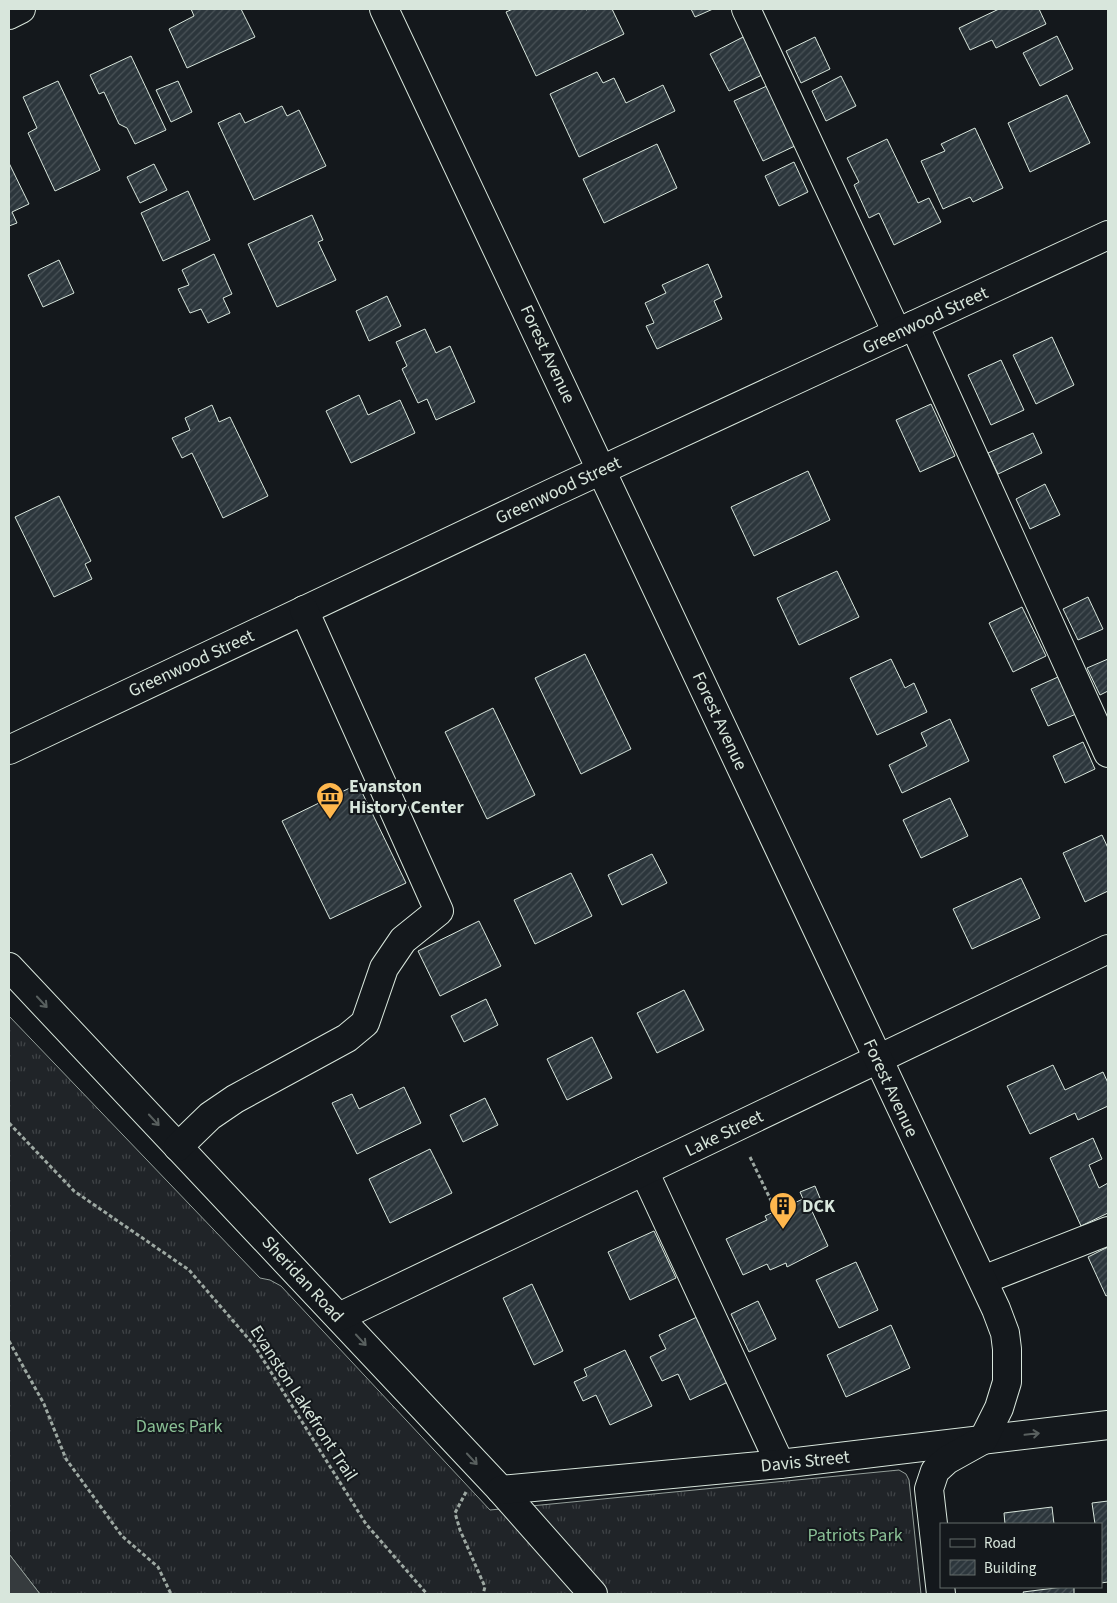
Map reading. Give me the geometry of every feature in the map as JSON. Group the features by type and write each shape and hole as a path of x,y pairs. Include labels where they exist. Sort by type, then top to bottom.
{"street":[{"path":"9,15 21,9"},
{"name":"Forest Avenue","path":"384,9 983,1280 1006,1333 1007,1382 999,1408 983,1440"},
{"path":"746,9 906,329 1108,753"},
{"name":"Greenwood Street","path":"9,750 602,469 1108,235"},
{"path":"178,1146 210,1116 235,1099 347,1038 366,1023 384,968 404,940 439,911 304,610"},
{"name":"Lake Street","path":"340,1317 1108,949"},
{"name":"Sheridan Road","path":"9,967 340,1317 501,1490 593,1594"},
{"path":"644,1171 780,1464"},
{"path":"983,1280 1108,1231"},
{"name":"Davis Street","path":"501,1490 780,1464 1108,1425"},
{"path":"940,1585 929,1489 935,1471 941,1465 983,1440"}],"path":[{"name":"Evanston Lakefront Trail","path":"9,1123 74,1191 189,1270 254,1345 366,1524 427,1594"},
{"path":"750,1157 776,1211"},
{"path":"9,1341 44,1404 66,1459 122,1536 158,1566 171,1594"},
{"path":"468,1487 455,1513 460,1530 485,1587 483,1594"}],"green space":[{"name":"Dawes Park","path":"9,1016 260,1278 270,1280 281,1286 490,1510 899,1470 906,1474 909,1480 921,1594 40,1594 9,1554"}],"shaded area":[{"path":"9,1554 40,1594 9,1594"}],"building":[{"path":"191,9 241,9 255,37 187,68 169,29 194,16"},
{"path":"513,9 612,9 624,34 536,76 506,12"},
{"path":"691,9 713,9 695,17"},
{"path":"999,9 1039,9 1046,24 996,48 992,40 970,50 959,28"},
{"path":"745,36 764,74 729,91 710,54"},
{"path":"1057,36 1073,69 1040,86 1023,53"},
{"path":"815,37 830,69 801,83 786,51"},
{"path":"131,56 166,130 135,144 127,128 119,124 104,92 99,94 90,75"},
{"path":"597,72 603,83 614,78 626,103 663,85 675,111 579,157 550,94"},
{"path":"841,76 856,106 826,121 812,91"},
{"path":"58,81 100,170 55,191 28,133 37,128 23,97"},
{"path":"178,81 192,112 171,122 156,90"},
{"path":"769,85 797,145 763,161 734,101"},
{"path":"1067,95 1090,143 1030,172 1008,123"},
{"path":"282,106 287,116 299,110 326,166 254,200 218,123 240,113 245,123"},
{"path":"975,128 1003,188 973,202 970,197 943,209 921,161 945,151 941,144"},
{"path":"887,139 918,203 929,198 941,222 894,245 879,213 869,218 854,185 859,182 847,158"},
{"path":"657,144 677,188 604,223 583,179"},
{"path":"794,162 808,192 779,206 765,176"},
{"path":"9,163 29,204 12,212 17,223 9,226"},
{"path":"154,164 167,190 140,203 127,177"},
{"path":"188,191 210,240 163,261 141,213"},
{"path":"312,215 323,240 318,242 336,280 277,307 248,244"},
{"path":"214,254 232,294 223,298 230,313 208,323 201,309 190,313 178,289 189,285 182,270"},
{"path":"59,260 74,293 43,307 28,275"},
{"path":"708,264 722,297 714,301 722,319 657,349 646,326 654,323 645,303 666,293 662,285"},
{"path":"387,296 401,326 369,341 356,311"},
{"path":"425,329 436,353 450,346 475,402 436,420 427,399 418,403 402,369 407,366 396,342"},
{"path":"1052,337 1074,385 1036,404 1013,355"},
{"path":"1001,360 1024,410 991,425 968,375"},
{"path":"359,395 368,415 400,400 415,433 351,463 326,411"},
{"path":"931,404 955,456 920,472 896,420"},
{"path":"212,405 219,422 230,417 268,496 223,518 192,453 182,458 172,438 190,430 185,418"},
{"path":"1033,433 1042,453 998,474 988,453"},
{"path":"808,471 830,520 754,556 731,507"},
{"path":"1045,484 1060,515 1030,529 1016,499"},
{"path":"59,496 91,561 85,564 92,579 54,597 15,517"},
{"path":"837,571 859,617 799,645 777,598"},
{"path":"1088,597 1103,629 1078,640 1063,609"},
{"path":"1022,607 1046,656 1013,672 989,623"},
{"path":"585,654 631,749 581,774 535,678"},
{"path":"891,659 905,688 914,683 927,712 877,735 850,678"},
{"path":"1108,659 1108,691 1100,695 1087,668"},
{"path":"1058,677 1076,714 1048,726 1031,689"},
{"path":"493,708 535,795 487,819 445,732"},
{"path":"950,719 969,761 902,793 889,765 927,746 921,733"},
{"path":"1083,742 1095,769 1065,783 1053,756"},
{"path":"358,784 406,883 330,919 282,821"},
{"path":"950,798 968,836 921,858 903,820"},
{"path":"1102,835 1108,848 1108,891 1085,902 1063,853"},
{"path":"652,854 667,883 622,905 608,875"},
{"path":"571,873 592,916 535,944 514,900"},
{"path":"1021,878 1040,918 972,949 953,909"},
{"path":"479,921 501,966 440,996 418,951"},
{"path":"684,990 704,1030 657,1053 637,1013"},
{"path":"486,999 498,1025 464,1042 451,1016"},
{"path":"592,1037 612,1078 567,1100 547,1059"},
{"path":"1053,1065 1065,1090 1103,1072 1108,1083 1108,1106 1078,1120 1075,1113 1030,1134 1007,1086"},
{"path":"404,1087 421,1123 357,1154 332,1103 352,1094 359,1109"},
{"path":"485,1098 498,1125 463,1142 450,1115"},
{"path":"1093,1138 1102,1159 1089,1165 1099,1188 1108,1183 1108,1213 1081,1226 1050,1158"},
{"path":"430,1149 452,1193 390,1223 369,1179"},
{"name":"DCK","path":"815,1186 822,1203 811,1209 828,1246 787,1267 786,1263 770,1270 767,1264 743,1275 726,1239 767,1220 765,1216 803,1199 800,1192"},
{"path":"654,1231 676,1278 630,1300 608,1252"},
{"path":"1108,1247 1108,1295 1106,1296 1088,1257"},
{"path":"856,1262 878,1310 839,1328 816,1280"},
{"path":"532,1284 563,1351 534,1365 503,1298"},
{"path":"758,1301 776,1339 749,1352 731,1314"},
{"path":"697,1317 728,1382 690,1400 678,1374 662,1381 650,1357 666,1349 659,1335"},
{"path":"891,1325 910,1368 846,1397 827,1355"},
{"path":"625,1350 652,1406 610,1425 596,1395 583,1401 574,1382 587,1376 584,1369"},
{"path":"1108,1501 1108,1582 1102,1583 1102,1523 1095,1523 1092,1503"},
{"path":"1052,1507 1054,1523 1005,1523 1004,1513"},
{"path":"1074,1588 1074,1594 1024,1594 1023,1592"}],"place":[{"name":"Evanston History Center","path":"330,820"},
{"name":"DCK","path":"783,1230"}],"park label":[{"name":"Patriots Park","path":"855,1535"}]}
